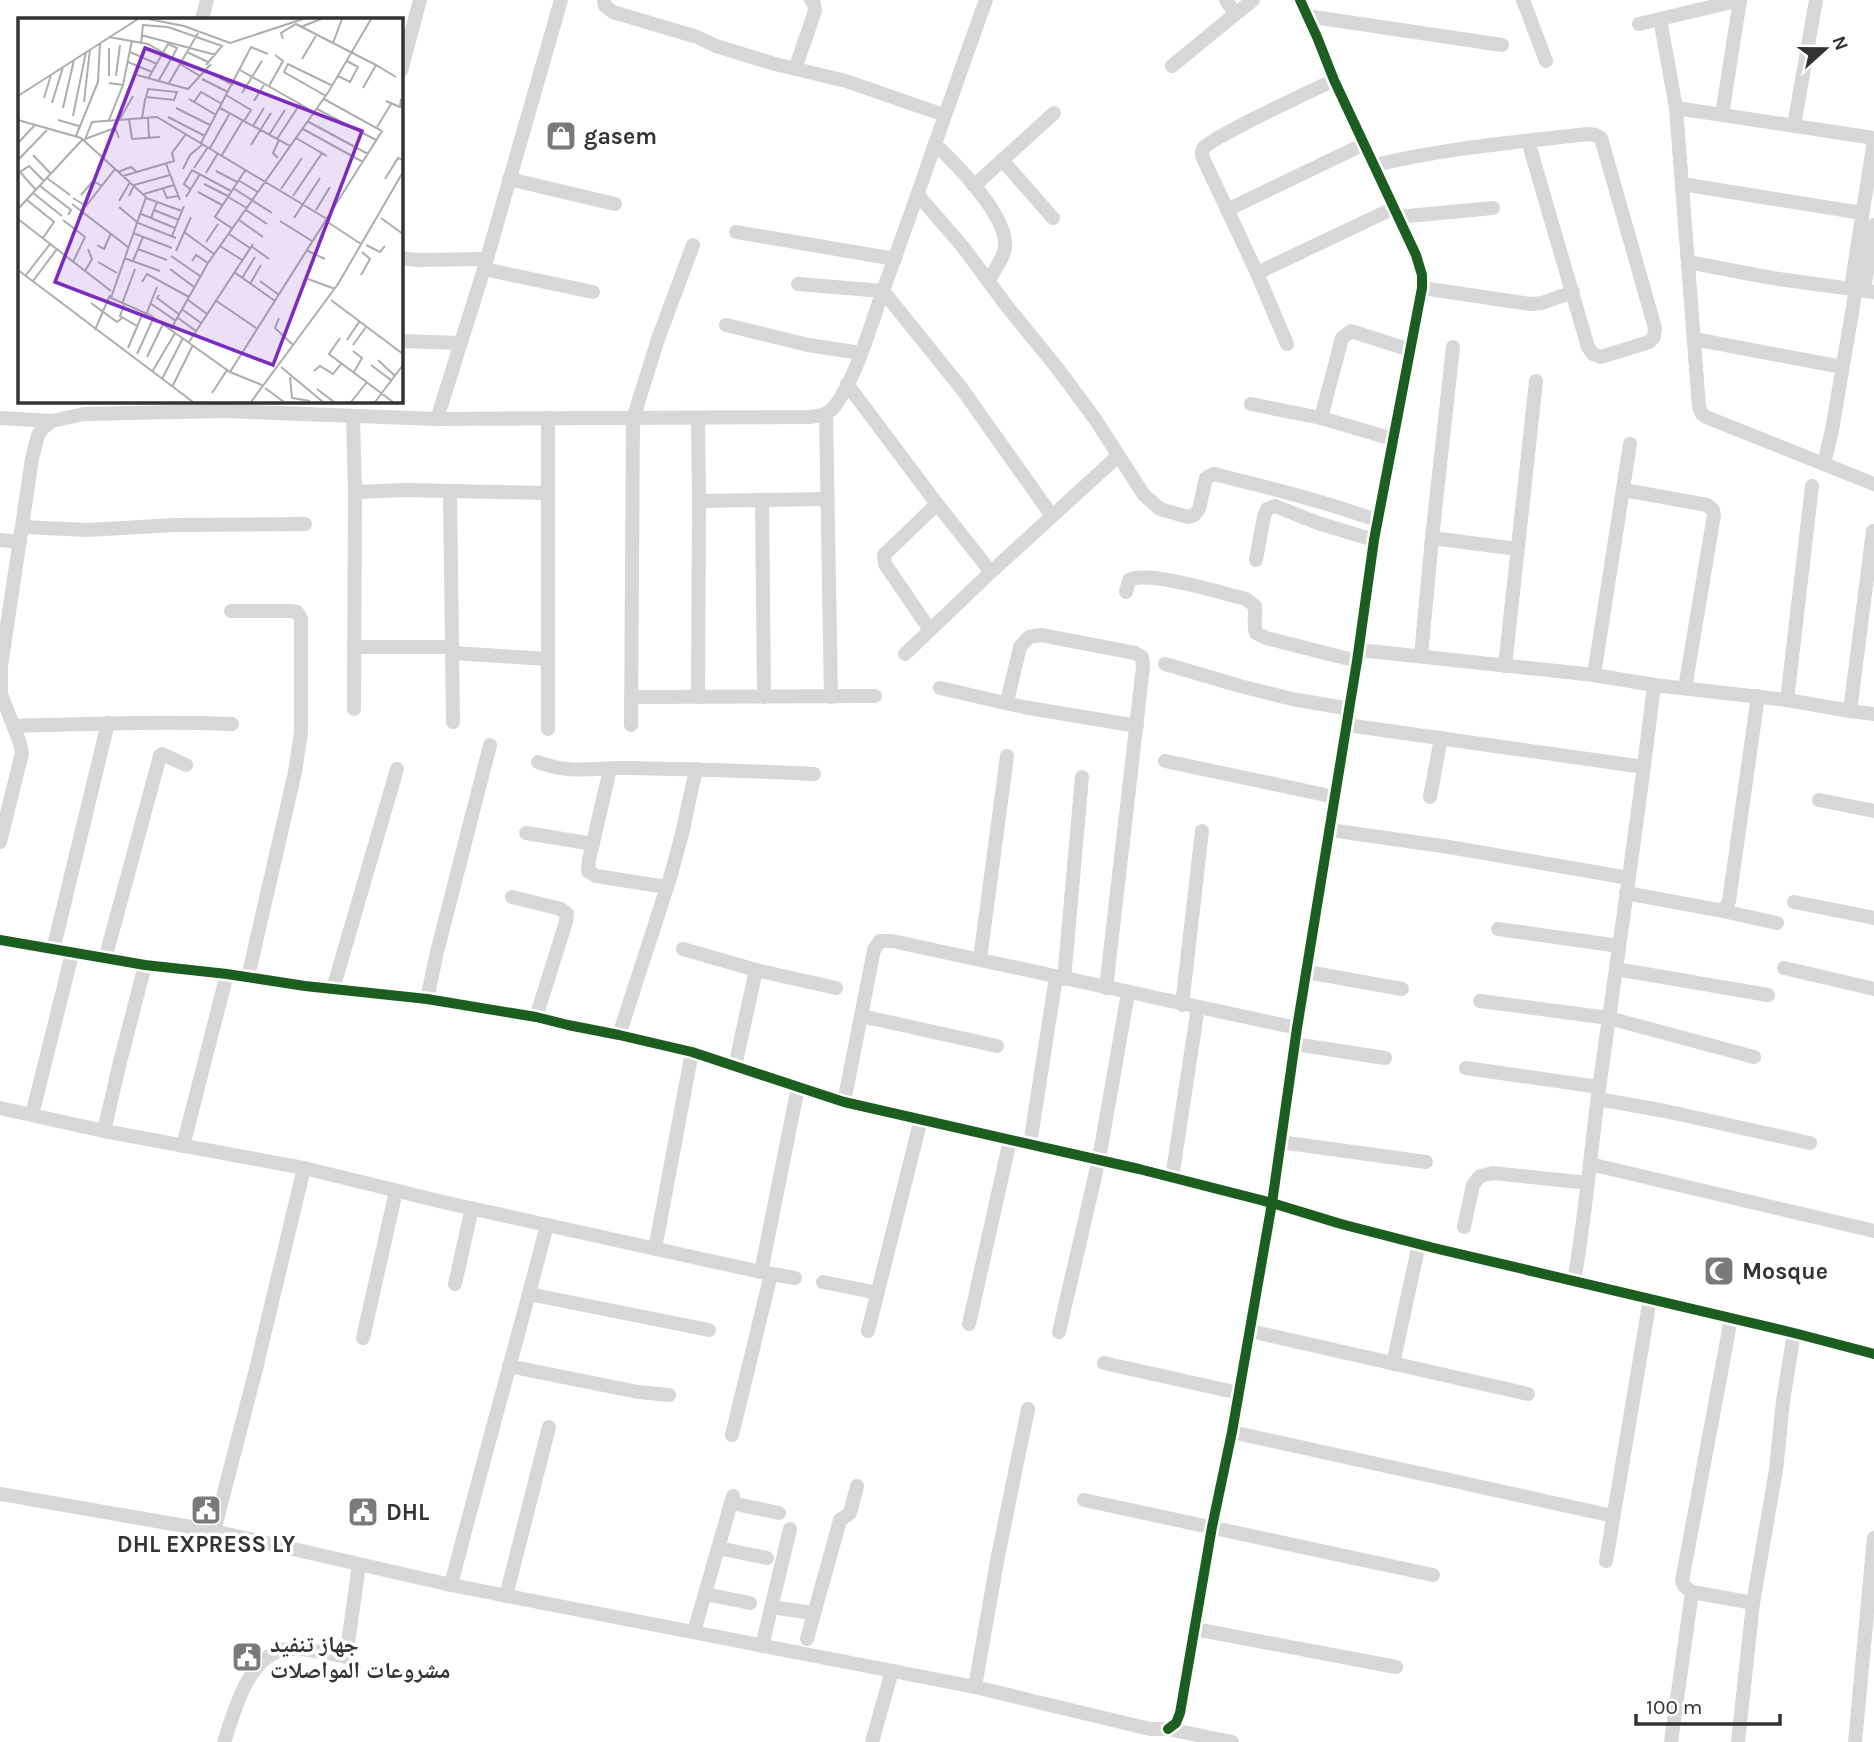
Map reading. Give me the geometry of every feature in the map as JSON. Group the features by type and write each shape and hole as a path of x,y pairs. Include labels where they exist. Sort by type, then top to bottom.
{"street":[{"path":"202,18 207,0"},
{"path":"402,67 420,0"},
{"path":"437,419 561,0"},
{"path":"604,0 613,12 775,64 846,80 944,115"},
{"path":"795,69 816,11 811,0"},
{"path":"0,842 7,783 22,753 1,694 1,666 32,459 38,435 43,428 52,421 86,407 225,406 353,416 437,419 811,417 826,414 832,410 847,384 861,353 986,0"},
{"path":"1226,0 1233,9 1228,20"},
{"path":"1172,66 1253,0"},
{"path":"0,1494 214,1531 451,1585 975,1687 1148,1736 1176,1723 1232,1432 1272,1203 1374,540 1422,288 1422,275 1416,255 1334,80 1300,0"},
{"path":"1523,0 1546,61"},
{"path":"1639,24 1740,0 1722,115"},
{"path":"1794,126 1816,0"},
{"path":"1307,16 1502,45"},
{"path":"1660,19 1676,108 1699,407 1702,414 1874,484"},
{"path":"1287,344 1202,152 1204,147 1251,120 1334,80"},
{"path":"1676,108 1874,139 1863,213 1861,290"},
{"path":"974,186 1054,113"},
{"path":"1376,165 1399,159 1528,141 1588,134 1601,138 1655,328 1654,337 1649,342 1601,357 1593,354 1588,347 1528,141"},
{"path":"935,144 974,186 1004,232 1005,250 988,281"},
{"path":"1227,210 1364,144"},
{"path":"1002,160 1053,218"},
{"path":"509,179 615,204"},
{"path":"1682,184 1863,213"},
{"path":"918,195 963,247 1058,369 1095,419 1144,495 1160,509 1188,517 1194,515 1199,509 1206,478 1214,474 1346,509 1378,521"},
{"path":"1257,273 1396,212 1493,208"},
{"path":"1824,464 1842,367 1874,225"},
{"path":"736,232 895,259"},
{"path":"631,725 634,419 658,339 693,245"},
{"path":"402,258 485,264 593,292"},
{"path":"1688,262 1772,278 1861,290"},
{"path":"798,284 883,292 962,389 1052,516"},
{"path":"1422,288 1530,304 1542,303 1573,292"},
{"path":"726,326 808,345 861,353"},
{"path":"1321,418 1342,338 1350,331 1410,350"},
{"path":"1694,339 1842,367"},
{"path":"402,341 460,343"},
{"path":"1421,656 1453,347"},
{"path":"1505,666 1536,381"},
{"path":"847,384 991,572"},
{"path":"1251,404 1321,418 1393,439"},
{"path":"826,414 831,696"},
{"path":"353,416 354,709"},
{"path":"0,418 52,421"},
{"path":"548,418 548,729"},
{"path":"698,418 698,697"},
{"path":"1594,675 1630,444"},
{"path":"905,654 1118,456"},
{"path":"1787,700 1812,486"},
{"path":"1624,490 1707,505 1713,510 1685,688"},
{"path":"355,492 547,492"},
{"path":"450,492 453,722"},
{"path":"699,501 827,499"},
{"path":"762,500 764,697"},
{"path":"930,630 885,564 884,555 937,504"},
{"path":"1256,560 1264,516 1267,509 1275,506 1318,523 1374,540"},
{"path":"23,527 87,530 175,525 305,524"},
{"path":"1850,711 1873,531"},
{"path":"1432,538 1517,549"},
{"path":"0,540 20,542"},
{"path":"1126,592 1129,580 1136,576 1160,579 1246,600 1255,606 1256,633 1266,638 1358,655 1421,656 1594,675 1874,713"},
{"path":"231,611 290,611 297,612 301,619 301,732 295,772 248,977"},
{"path":"1007,702 1020,647 1029,637 1041,635 1135,653 1142,657 1137,726 1106,988"},
{"path":"354,646 452,650 548,659"},
{"path":"1165,664 1279,696 1350,709"},
{"path":"1574,1281 1583,1232 1598,1093 1654,685"},
{"path":"940,688 1137,726"},
{"path":"631,697 875,696"},
{"path":"1718,910 1725,908 1729,901 1758,696"},
{"path":"14,726 189,722 232,724"},
{"path":"52,950 108,723"},
{"path":"1347,725 1644,767"},
{"path":"1430,797 1441,738"},
{"path":"428,999 437,952 490,745"},
{"path":"105,959 160,756 162,754 186,765"},
{"path":"980,959 1007,757"},
{"path":"1165,761 1335,797"},
{"path":"538,762 573,770 623,767 814,774"},
{"path":"333,989 397,769"},
{"path":"610,769 588,871 596,876 667,887"},
{"path":"619,1035 667,887 696,769"},
{"path":"1030,1144 1060,978 1082,777"},
{"path":"1819,800 1874,811"},
{"path":"1330,830 1449,847 1628,885 1777,923"},
{"path":"1182,1004 1202,831"},
{"path":"526,832 593,844"},
{"path":"513,897 561,909 567,914 536,1017"},
{"path":"1794,902 1874,918"},
{"path":"1497,929 1619,946"},
{"path":"0,940 145,965 428,999 536,1017 619,1035 692,1052 844,1102 1100,1159 1419,1244 1794,1332 1874,1354"},
{"path":"844,1102 874,950 880,941 892,941 980,959 1297,1028"},
{"path":"683,949 756,970 836,988"},
{"path":"32,1115 72,954"},
{"path":"104,1130 145,965"},
{"path":"1784,968 1874,989"},
{"path":"1616,969 1768,995"},
{"path":"735,1066 756,970"},
{"path":"1307,972 1402,989"},
{"path":"183,1146 227,974"},
{"path":"1059,1332 1100,1159 1128,993"},
{"path":"1480,1001 1609,1018 1754,1056"},
{"path":"1172,1178 1198,1007"},
{"path":"861,1016 997,1046"},
{"path":"1295,1044 1385,1058"},
{"path":"655,1249 692,1052"},
{"path":"1466,1068 1598,1093 1665,1111 1810,1143"},
{"path":"732,1435 766,1273 799,1087"},
{"path":"0,1108 304,1168 547,1225 795,1278"},
{"path":"869,1331 921,1119"},
{"path":"968,1324 1010,1140"},
{"path":"1280,1142 1426,1162"},
{"path":"1590,1164 1874,1231"},
{"path":"214,1531 304,1168"},
{"path":"1464,1227 1473,1185 1480,1176 1493,1173 1588,1183"},
{"path":"363,1338 397,1191"},
{"path":"455,1284 472,1208"},
{"path":"451,1585 547,1225"},
{"path":"1393,1364 1419,1244"},
{"path":"823,1282 878,1293"},
{"path":"529,1294 709,1330"},
{"path":"1606,1561 1650,1299"},
{"path":"1731,1319 1683,1576 1684,1586 1692,1592 1753,1603"},
{"path":"1250,1331 1528,1395"},
{"path":"1738,1742 1753,1603 1776,1470 1794,1332"},
{"path":"1104,1363 1239,1393"},
{"path":"509,1366 638,1392 668,1395"},
{"path":"975,1687 1028,1409"},
{"path":"506,1595 549,1427"},
{"path":"1232,1432 1613,1516"},
{"path":"807,1639 838,1524 850,1513 857,1486"},
{"path":"694,1632 732,1500 779,1513"},
{"path":"1084,1500 1433,1575"},
{"path":"762,1646 790,1529"},
{"path":"1855,1742 1869,1640 1874,1538"},
{"path":"718,1548 767,1558"},
{"path":"224,1742 249,1677 270,1655 291,1648 347,1657 359,1565"},
{"path":"1671,1742 1692,1592"},
{"path":"705,1594 750,1603"},
{"path":"771,1607 813,1613"},
{"path":"1195,1629 1395,1667"},
{"path":"873,1742 892,1671"},
{"path":"1168,1729 1232,1742"}],"cycle path":[{"path":"1168,1729 1176,1723 1180,1713 1212,1527 1232,1432 1272,1203 1374,540 1422,288 1422,275 1416,255 1334,80 1300,0"},
{"path":"0,940 145,965 427,999 536,1017 619,1035 692,1052 844,1102 1139,1169 1434,1248 1874,1354"}],"place":[{"name":"gasem","path":"561,136"},
{"name":"Mosque","path":"1719,1271"},
{"name":"DHL EXPRESS LY","path":"206,1510"},
{"name":"DHL","path":"363,1512"},
{"name":"جهاز تنفيد مشروعات المواصلات","path":"247,1657"}]}
